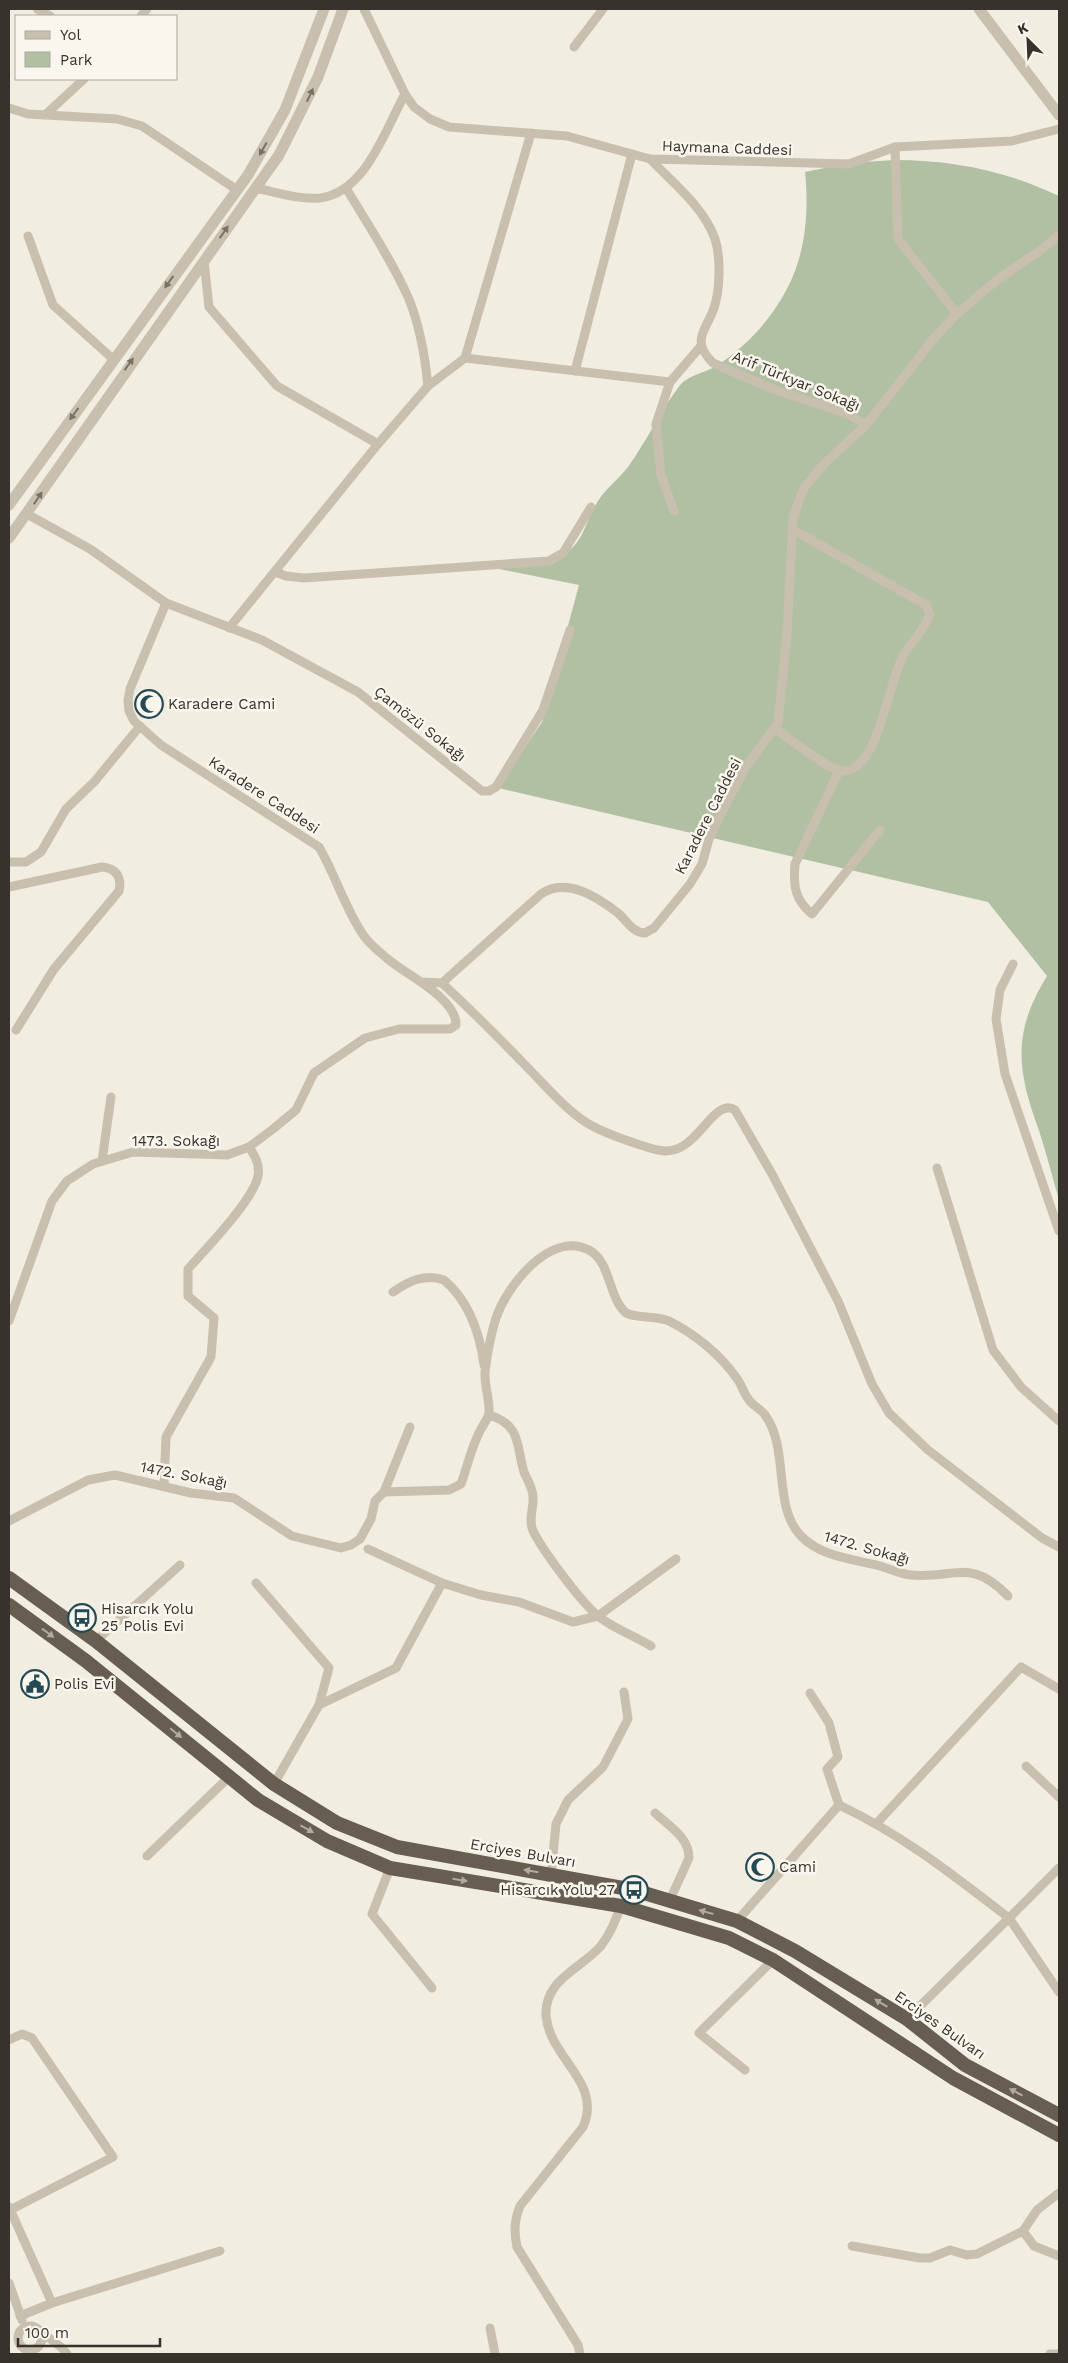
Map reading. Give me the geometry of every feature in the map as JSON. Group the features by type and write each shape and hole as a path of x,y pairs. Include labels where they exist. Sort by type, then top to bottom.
{"highway":[{"name":"Erciyes Bulvarı","path":"9,1578 96,1642 274,1784 337,1823 397,1847 634,1890 737,1922 795,1952 907,2019 965,2065 1059,2114"},
{"path":"9,1605 86,1661 267,1807 327,1840 390,1868 620,1906 729,1938 773,1960 953,2078 1059,2135"}],"street":[{"path":"37,9 48,15"},
{"path":"9,503 248,176 285,110 324,9"},
{"path":"9,538 280,154 318,77 343,9"},
{"name":"Haymana Caddesi","path":"364,9 405,94 414,107 430,119 449,127 567,136 650,159 849,164 895,147 1012,141 1059,129"},
{"path":"574,47 603,9"},
{"path":"979,9 1059,114"},
{"path":"45,115 83,80"},
{"path":"255,188 302,197 320,198 346,188 364,172 405,94"},
{"path":"9,108 28,114 117,118 142,126 237,190"},
{"path":"229,628 378,444 428,386 465,358 531,133"},
{"path":"895,147 898,239 957,314"},
{"path":"575,371 632,154"},
{"path":"650,159 706,218 716,241 719,288 713,309 703,328 701,346 670,382 656,424 661,475 674,511"},
{"path":"346,188 384,251 408,298 421,338 428,386"},
{"path":"1041,250 1059,234"},
{"path":"28,236 53,305 113,359"},
{"path":"1041,250 1059,244"},
{"name":"Karadere Caddesi","path":"442,983 540,894 557,886 566,886 596,898 618,913 637,932 645,933 652,930 690,884 702,864 709,839 745,768 778,723 787,634 793,517 804,488 824,464 866,424 935,337 957,314 997,280 1041,250"},
{"path":"204,262 209,307 231,330 277,386 378,444"},
{"name":"Arif Türkyar Sokağı","path":"701,346 713,363 775,390 846,413 866,424"},
{"path":"465,358 670,382"},
{"path":"275,572 286,576 304,578 549,561 563,553 591,507"},
{"path":"27,514 90,549 166,603"},
{"path":"774,728 834,770 848,771 860,764 875,743 886,702 902,656 930,617 930,611 926,605 792,529"},
{"name":"Karadere Caddesi","path":"166,603 128,700 129,711 140,726 161,745 319,847 329,864 344,903 365,938 391,961 423,982"},
{"name":"Çamözü Sokağı","path":"166,603 262,640 358,692 482,791 496,787 538,720 570,630"},
{"path":"9,862 26,862 41,852 66,809 95,781 140,726"},
{"path":"838,771 795,864 794,880 796,895 802,905 812,914 880,830"},
{"path":"9,887 102,867 108,867 117,874 121,885 119,891 54,969 16,1030"},
{"path":"1013,964 1000,990 996,1019 1005,1074 1059,1231"},
{"path":"423,982 442,983 560,1102 588,1124 621,1139 660,1151 673,1150 685,1146 695,1138 719,1109 727,1107 735,1110 772,1174 838,1301 872,1384 890,1413 928,1450 1042,1538 1059,1547"},
{"name":"1473. Sokağı","path":"9,1321 52,1200 67,1181 93,1164 133,1152 227,1155 249,1147 296,1110 314,1073 365,1038 399,1029 450,1029 455,1027 456,1022 450,1009 423,982"},
{"path":"102,1161 111,1097"},
{"path":"164,1486 166,1437 211,1357 214,1318 188,1296 188,1269 235,1216 258,1178 259,1167 249,1147"},
{"path":"937,1168 993,1350 1021,1386 1059,1421"},
{"name":"1472. Sokağı","path":"489,1415 485,1374 496,1318 510,1292 528,1269 546,1253 569,1246 585,1249 599,1258 625,1311 634,1316 662,1318 722,1358 748,1400 765,1415 776,1435 790,1520 798,1534 810,1544 823,1552 910,1575 960,1571 978,1574 994,1582 1008,1596"},
{"path":"393,1292 410,1281 420,1278 438,1278 450,1285 472,1319 481,1339 485,1374"},
{"path":"384,1492 450,1490 458,1487 462,1480 471,1446 489,1415 504,1422 517,1438 521,1450 521,1461 534,1496 531,1514 533,1530 563,1575 598,1616 652,1646"},
{"name":"1472. Sokağı","path":"9,1521 88,1480 115,1475 164,1486 234,1498 292,1536 341,1548 351,1545 360,1539 371,1519 375,1501 384,1492 410,1427"},
{"path":"368,1549 442,1583 481,1595 519,1602 573,1622 598,1616 676,1559"},
{"path":"96,1642 180,1564"},
{"path":"319,1705 396,1668 442,1583"},
{"path":"256,1584 329,1668 319,1705 274,1784"},
{"path":"877,1823 1021,1667 1059,1689"},
{"path":"551,1874 556,1824 568,1800 602,1767 624,1727 628,1719 624,1692"},
{"path":"810,1694 829,1723 838,1757 827,1769 839,1805 877,1823 925,1854 1009,1918 1059,1992"},
{"path":"1026,1766 1059,1797"},
{"path":"147,1856 230,1776"},
{"path":"737,1922 839,1805"},
{"path":"655,1813 683,1839 689,1851 689,1858 669,1902"},
{"path":"390,1868 372,1914 432,1988"},
{"path":"907,2019 1059,1868"},
{"path":"580,2354 578,2344 517,2247 514,2233 515,2220 520,2206 583,2127 588,2116 589,2104 586,2092 554,2041 546,2016 548,1999 555,1984 600,1947 613,1928 620,1906"},
{"path":"745,2070 699,2033 773,1960"},
{"path":"9,2040 22,2034 32,2038 113,2157 9,2208 52,2303"},
{"path":"852,2246 920,2258 939,2256 950,2250 972,2255 1023,2230 1037,2210 1059,2193"},
{"path":"1023,2230 1034,2246 1059,2256"},
{"path":"20,2316 52,2303 220,2250"},
{"path":"9,2283 25,2327"},
{"path":"40,2331 42,2339 39,2347 23,2351 18,2337 25,2327 33,2326 40,2331 62,2348 67,2354"},
{"path":"490,2328 495,2354"},
{"path":"1050,2354 1059,2354"}],"green space":[{"path":"895,160 937,162 979,169 1019,180 1059,196 1059,1199 1029,1102 1022,1065 1024,1031 1036,995 1047,976 988,902 498,788 542,722 579,585 494,568 564,554 571,549 580,537 598,501 628,467 681,384 692,376 715,367 737,351 766,322 788,287 799,259 805,231 807,201 805,172 849,163"}],"place":[{"name":"Karadere Cami","path":"149,704"},
{"name":"Hisarcık Yolu 25 Polis Evi","path":"82,1618"},
{"name":"Polis Evi","path":"35,1684"},
{"name":"Cami","path":"760,1867"},
{"name":"Hisarcık Yolu 27","path":"634,1890"}]}
